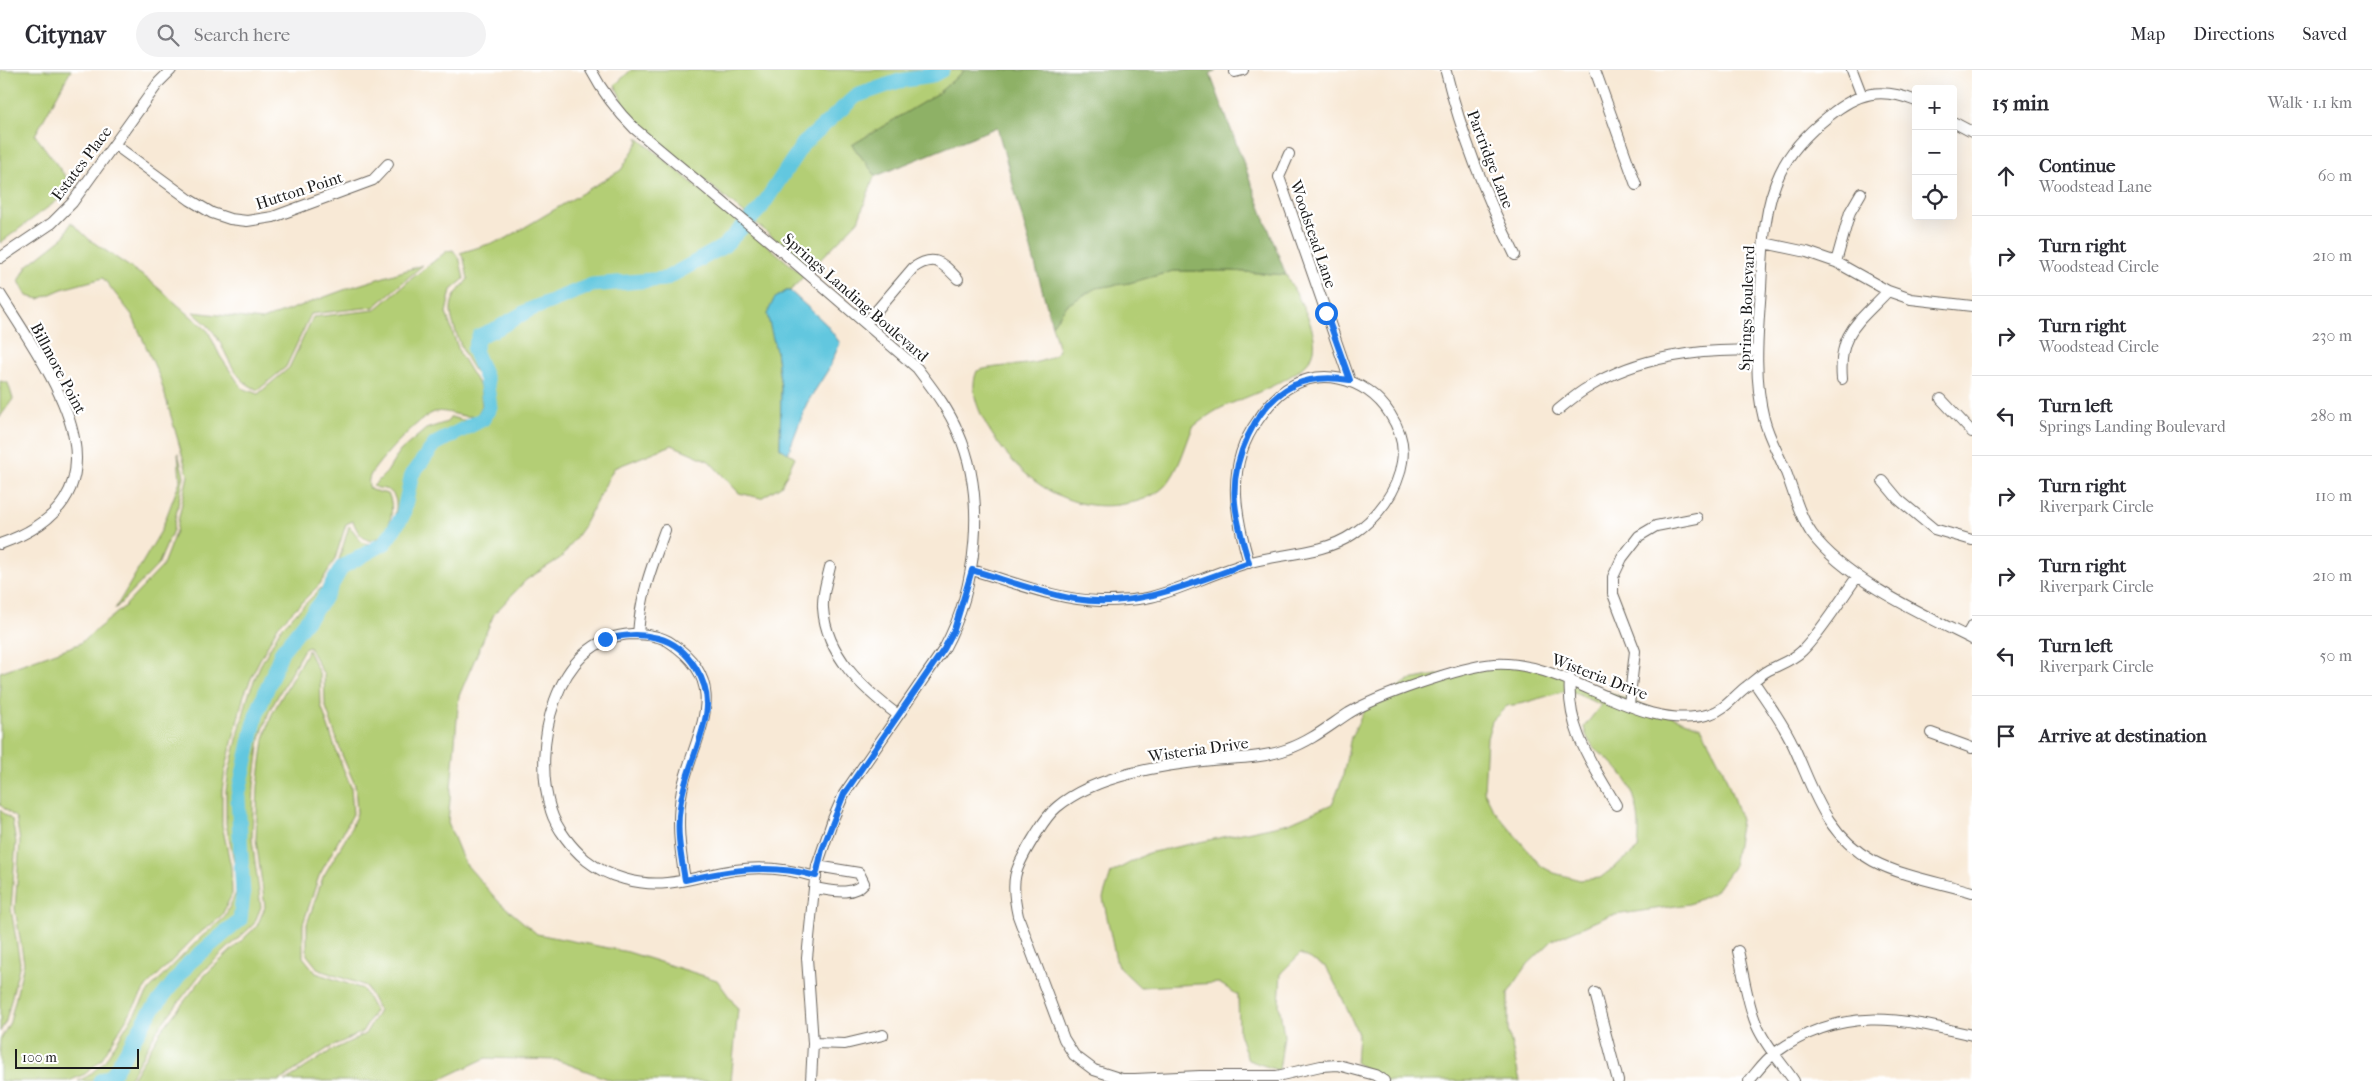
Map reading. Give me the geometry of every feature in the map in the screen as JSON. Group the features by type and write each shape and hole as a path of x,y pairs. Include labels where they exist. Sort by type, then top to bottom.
{"street":[{"name":"Estates Place","path":"0,258 52,223 72,203 159,82 171,70"},
{"name":"Springs Landing Boulevard","path":"591,70 600,88 616,110 691,177 786,255 917,368 933,389 958,431 971,475 973,504 972,570 954,630 944,649 844,794 833,819 816,872 807,958 813,1043 811,1081"},
{"path":"1443,71 1457,70"},
{"path":"1595,70 1636,185"},
{"path":"1852,70 1862,96"},
{"name":"Partridge Lane","path":"1443,71 1465,140 1491,206 1515,255"},
{"name":"Springs Boulevard","path":"1912,99 1896,93 1862,96 1844,104 1822,122 1796,148 1780,171 1768,210 1764,243 1757,352 1759,392 1764,420 1804,520 1812,534 1857,577 1969,637"},
{"path":"1957,124 1972,132"},
{"name":"Hutton Point","path":"115,145 190,200 212,213 230,219 247,221 273,217 373,180 388,164"},
{"name":"Woodstead Lane","path":"1289,154 1279,177 1350,380"},
{"path":"1836,262 1850,212 1861,193"},
{"path":"1764,243 1807,252 1836,262 1888,291 1910,299 1972,306"},
{"path":"866,323 913,268 922,261 934,259 942,263 958,279"},
{"path":"1842,379 1841,360 1844,344 1849,333 1888,291"},
{"name":"Billmore Point","path":"0,294 40,358 65,407 74,432 76,459 72,482 55,511 36,529 0,544"},
{"path":"1558,410 1589,387 1605,378 1663,358 1720,351 1757,352"},
{"path":"972,570 1076,599 1118,600 1150,597 1249,563 1321,549 1339,542 1368,522 1389,496 1402,462 1403,446 1400,434 1384,404 1369,389 1350,380 1324,378 1294,385 1281,393 1255,423 1240,457 1235,502 1249,563"},
{"path":"1941,399 1972,432"},
{"path":"1883,481 1898,499 1934,529 1972,540"},
{"path":"1629,705 1635,651 1613,594 1613,577 1622,558 1639,536 1656,526 1697,518"},
{"path":"638,634 640,604 644,588 665,530"},
{"path":"830,566 823,608 826,625 833,645 855,679 873,697 898,715"},
{"name":"Wisteria Drive","path":"1384,1081 1375,1075 1338,1065 1321,1066 1277,1076 1122,1079 1094,1070 1074,1055 1064,1039 1018,916 1014,884 1017,867 1046,818 1056,807 1068,799 1113,779 1193,762 1267,755 1287,750 1306,742 1365,705 1413,686 1477,666 1495,664 1540,668 1629,705 1659,714 1677,716 1711,713 1734,700 1744,688 1763,673 1801,652 1857,577"},
{"path":"1969,637 1972,626"},
{"path":"685,880 678,832 679,810 682,789 706,714 706,696 698,672 685,654 670,642 638,634 605,639 591,648 570,672 553,707 544,739 543,776 551,812 559,829 586,860 601,870 620,878 636,881 667,883 685,880 736,870 767,868 859,873 864,883 859,889 851,892 814,888"},
{"path":"1570,679 1568,699 1572,722 1581,744 1616,805"},
{"path":"1754,682 1794,747 1816,801 1829,822 1845,839 1874,861 1972,892"},
{"path":"1931,733 1972,748"},
{"path":"1738,952 1751,1009 1758,1028 1773,1054 1794,1081"},
{"path":"1595,993 1618,1081"},
{"path":"1749,1081 1773,1054 1802,1036 1847,1022 1871,1018 1914,1022 1972,1035"},
{"path":"813,1043 844,1044 883,1035"}],"green space":[{"path":"0,70 71,70 35,135 74,188 0,243"},
{"path":"631,70 965,70 937,94 852,145 876,176 858,221 811,269 630,118 615,85"},
{"path":"965,70 1216,70 1210,74 1286,275 1232,271 1173,271 1129,283 1096,288 1067,305 1052,325 997,127 876,176 852,145 937,94"},
{"path":"637,137 804,276 790,291 786,291 776,351 781,387 780,447 795,457 781,486 761,498 739,493 709,461 672,445 614,468 583,527 562,557 526,580 494,614 459,696 448,823 464,862 498,901 537,934 628,952 717,980 738,1009 731,1081 613,1081 557,1060 486,1058 437,1081 285,1081 329,1052 365,1034 379,1011 366,986 319,970 307,955 307,924 323,877 349,833 357,813 355,785 342,755 325,704 324,675 309,647 304,649 269,712 260,739 254,786 252,839 261,907 254,924 202,972 157,1030 131,1076 125,1081 78,1081 88,1076 104,1062 150,989 200,938 224,918 236,893 235,866 226,824 226,791 229,771 248,696 260,666 281,628 324,585 339,560 349,526 362,542 370,544 384,539 395,515 396,502 391,492 373,486 387,472 400,451 426,429 447,422 451,417 473,420 477,419 483,412 486,404 484,389 464,353 451,316 451,306 454,297 468,279 464,259 460,253 505,239 621,170 639,141"},
{"path":"71,222 90,240 149,280 208,331 220,356 242,388 258,394 289,368 313,317 375,310 447,251 453,250 460,260 464,279 451,290 446,313 460,354 480,387 482,406 477,415 472,416 440,411 428,415 400,440 374,469 370,476 369,487 371,490 388,494 390,498 392,510 388,527 381,537 370,541 359,533 353,521 346,524 335,559 320,584 278,626 257,665 244,695 225,771 222,791 222,825 231,867 232,894 221,917 197,935 146,987 101,1060 85,1074 69,1081 0,1081 0,1040 10,1022 24,963 15,909 20,841 16,818 0,805 0,672 79,644 124,607 162,567 176,531 188,475 160,378 132,315 103,278 62,289 39,299 27,296 19,281 27,266 65,236"},
{"path":"423,265 374,307 311,314 286,367 258,390 248,385 235,371 217,337 193,312 262,320 352,287"},
{"path":"1173,271 1232,271 1286,275 1305,311 1313,332 1314,350 1310,360 1301,369 1288,377 1221,408 1193,427 1170,480 1161,490 1151,496 1129,503 1102,506 1081,503 1062,497 1027,475 998,444 978,406 974,392 977,371 1033,363 1053,356 1059,350 1052,325 1067,305 1096,287 1129,283"},
{"path":"0,381 8,383 13,399 0,417"},
{"path":"178,453 184,476 173,530 158,565 115,609 161,531 180,481"},
{"path":"308,650 320,675 321,705 338,756 351,787 353,814 319,876 303,924 303,957 316,973 363,989 375,1011 362,1032 327,1049 279,1081 131,1081 160,1032 205,975 257,926 265,907 256,839 258,786 264,739 272,714"},
{"path":"1528,662 1701,727 1723,769 1741,820 1733,867 1715,892 1689,904 1608,916 1553,940 1528,964 1508,993 1508,1030 1520,1081 1385,1081 1356,1063 1358,1034 1326,967 1300,954 1281,973 1279,1004 1284,1036 1279,1070 1248,1060 1239,1033 1238,995 1219,983 1140,987 1117,965 1103,898 1111,873 1148,853 1289,823 1332,804 1342,780 1351,737 1365,709 1409,680 1494,665","holes":["1568,690 1601,705 1584,727 1586,735 1593,746 1617,768 1630,786 1638,817 1638,849 1600,878 1580,880 1554,873 1541,866 1493,809 1484,791 1487,738 1492,721 1507,706"]},
{"path":"0,810 12,820 16,842 11,909 20,963 6,1021 0,1032"}],"water":[{"path":"786,291 790,291 826,324 840,343 828,370 807,403 788,453 780,448 781,387 776,351 767,314 774,299"}],"waterway":[{"path":"100,1081 112,1075 149,1014 189,963 240,920 243,896 238,796 256,716 282,651 323,600 342,567 385,543 403,515 412,474 435,444 483,419 490,407 486,379 474,350 479,336 498,328 529,310 592,285 665,279 724,246 761,208 803,144 856,96 899,81 931,76 942,70"}],"route":[{"path":"605,639 621,635 638,634 670,642 685,654 702,679 706,696 706,714 682,789 679,810 678,832 685,880 736,870 776,868 816,876 822,850 844,794 944,649 954,630 972,570 1076,599 1128,600 1150,597 1173,590 1249,563 1240,532 1235,502 1240,457 1255,423 1281,393 1294,385 1324,378 1350,380 1326,313"}]}
